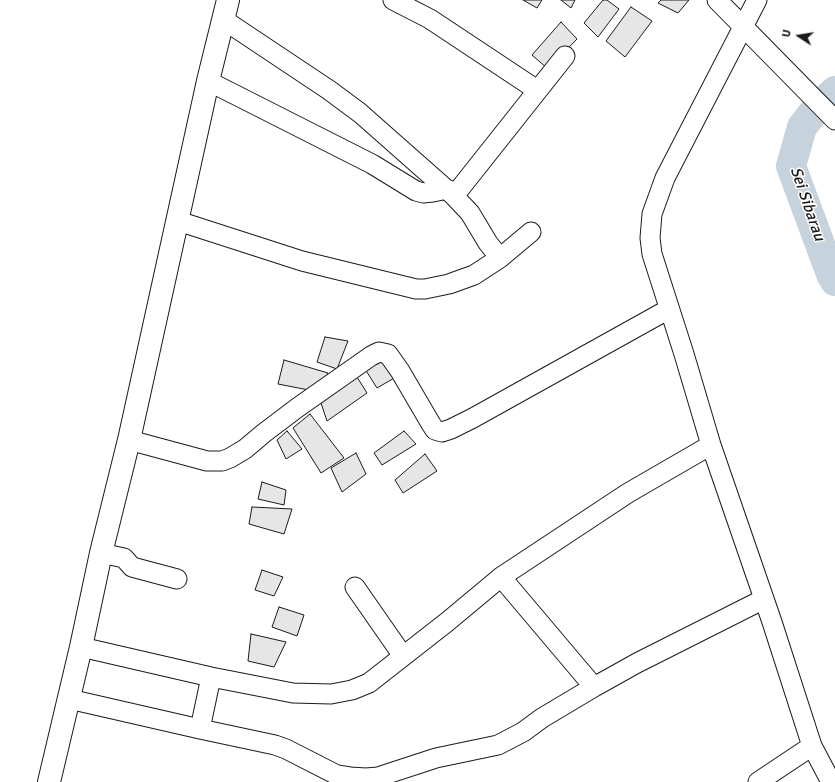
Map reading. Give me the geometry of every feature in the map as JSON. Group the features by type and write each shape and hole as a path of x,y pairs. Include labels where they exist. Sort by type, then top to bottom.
{"main road":[{"path":"50,782 101,553 129,440 208,81 226,10"}],"street":[{"path":"393,0 430,19 537,90"},
{"path":"717,0 835,120"},
{"path":"756,0 748,33 665,178 652,214 650,238 652,254 711,445 764,599 812,746 831,782"},
{"path":"226,10 328,90 360,113 451,192 476,221 480,232 500,258"},
{"path":"208,81 372,164 416,191 423,193 451,192 565,56"},
{"path":"178,221 302,261 416,289 444,285 474,275 500,258 531,232"},
{"path":"129,440 207,461 222,461 245,449 269,428 371,356 379,352 388,354 404,378 430,424 435,430 442,432 473,418 669,308"},
{"path":"81,647 211,677 293,693 331,694 352,690 369,683 447,622 501,577 628,493 711,445"},
{"path":"101,553 124,558 132,567 177,579"},
{"path":"501,577 594,687"},
{"path":"355,587 403,656"},
{"path":"69,699 275,745 337,775 366,778 378,777 436,758 498,744 523,732 542,718 637,663 764,599"},
{"path":"200,729 211,677"},
{"path":"758,782 812,746"}],"building":[{"path":"523,0 542,0 537,8"},
{"path":"561,0 575,0 571,8"},
{"path":"603,0 607,0 619,9 598,37 584,23"},
{"path":"661,0 689,0 678,13 658,3"},
{"path":"631,7 652,21 625,57 606,41"},
{"path":"561,22 577,39 548,69 532,55"},
{"path":"325,337 348,341 337,369 317,362"},
{"path":"385,357 396,377 377,388 365,369"},
{"path":"284,360 328,373 319,392 278,384"},
{"path":"357,377 367,393 327,421 321,403"},
{"path":"310,414 344,458 321,473 293,428"},
{"path":"287,431 302,449 286,459 277,440"},
{"path":"404,431 416,444 382,465 374,453"},
{"path":"356,453 366,474 342,492 331,468"},
{"path":"425,454 437,471 403,493 395,480"},
{"path":"262,482 286,490 284,505 258,499"},
{"path":"252,507 292,509 284,534 249,524"},
{"path":"262,570 283,577 274,596 255,590"},
{"path":"279,607 304,615 297,636 272,627"},
{"path":"251,634 286,642 274,667 248,661"}],"waterway":[{"name":"Sei Sibarau","path":"835,91 819,105 802,127 791,166 831,274 835,281"}]}
